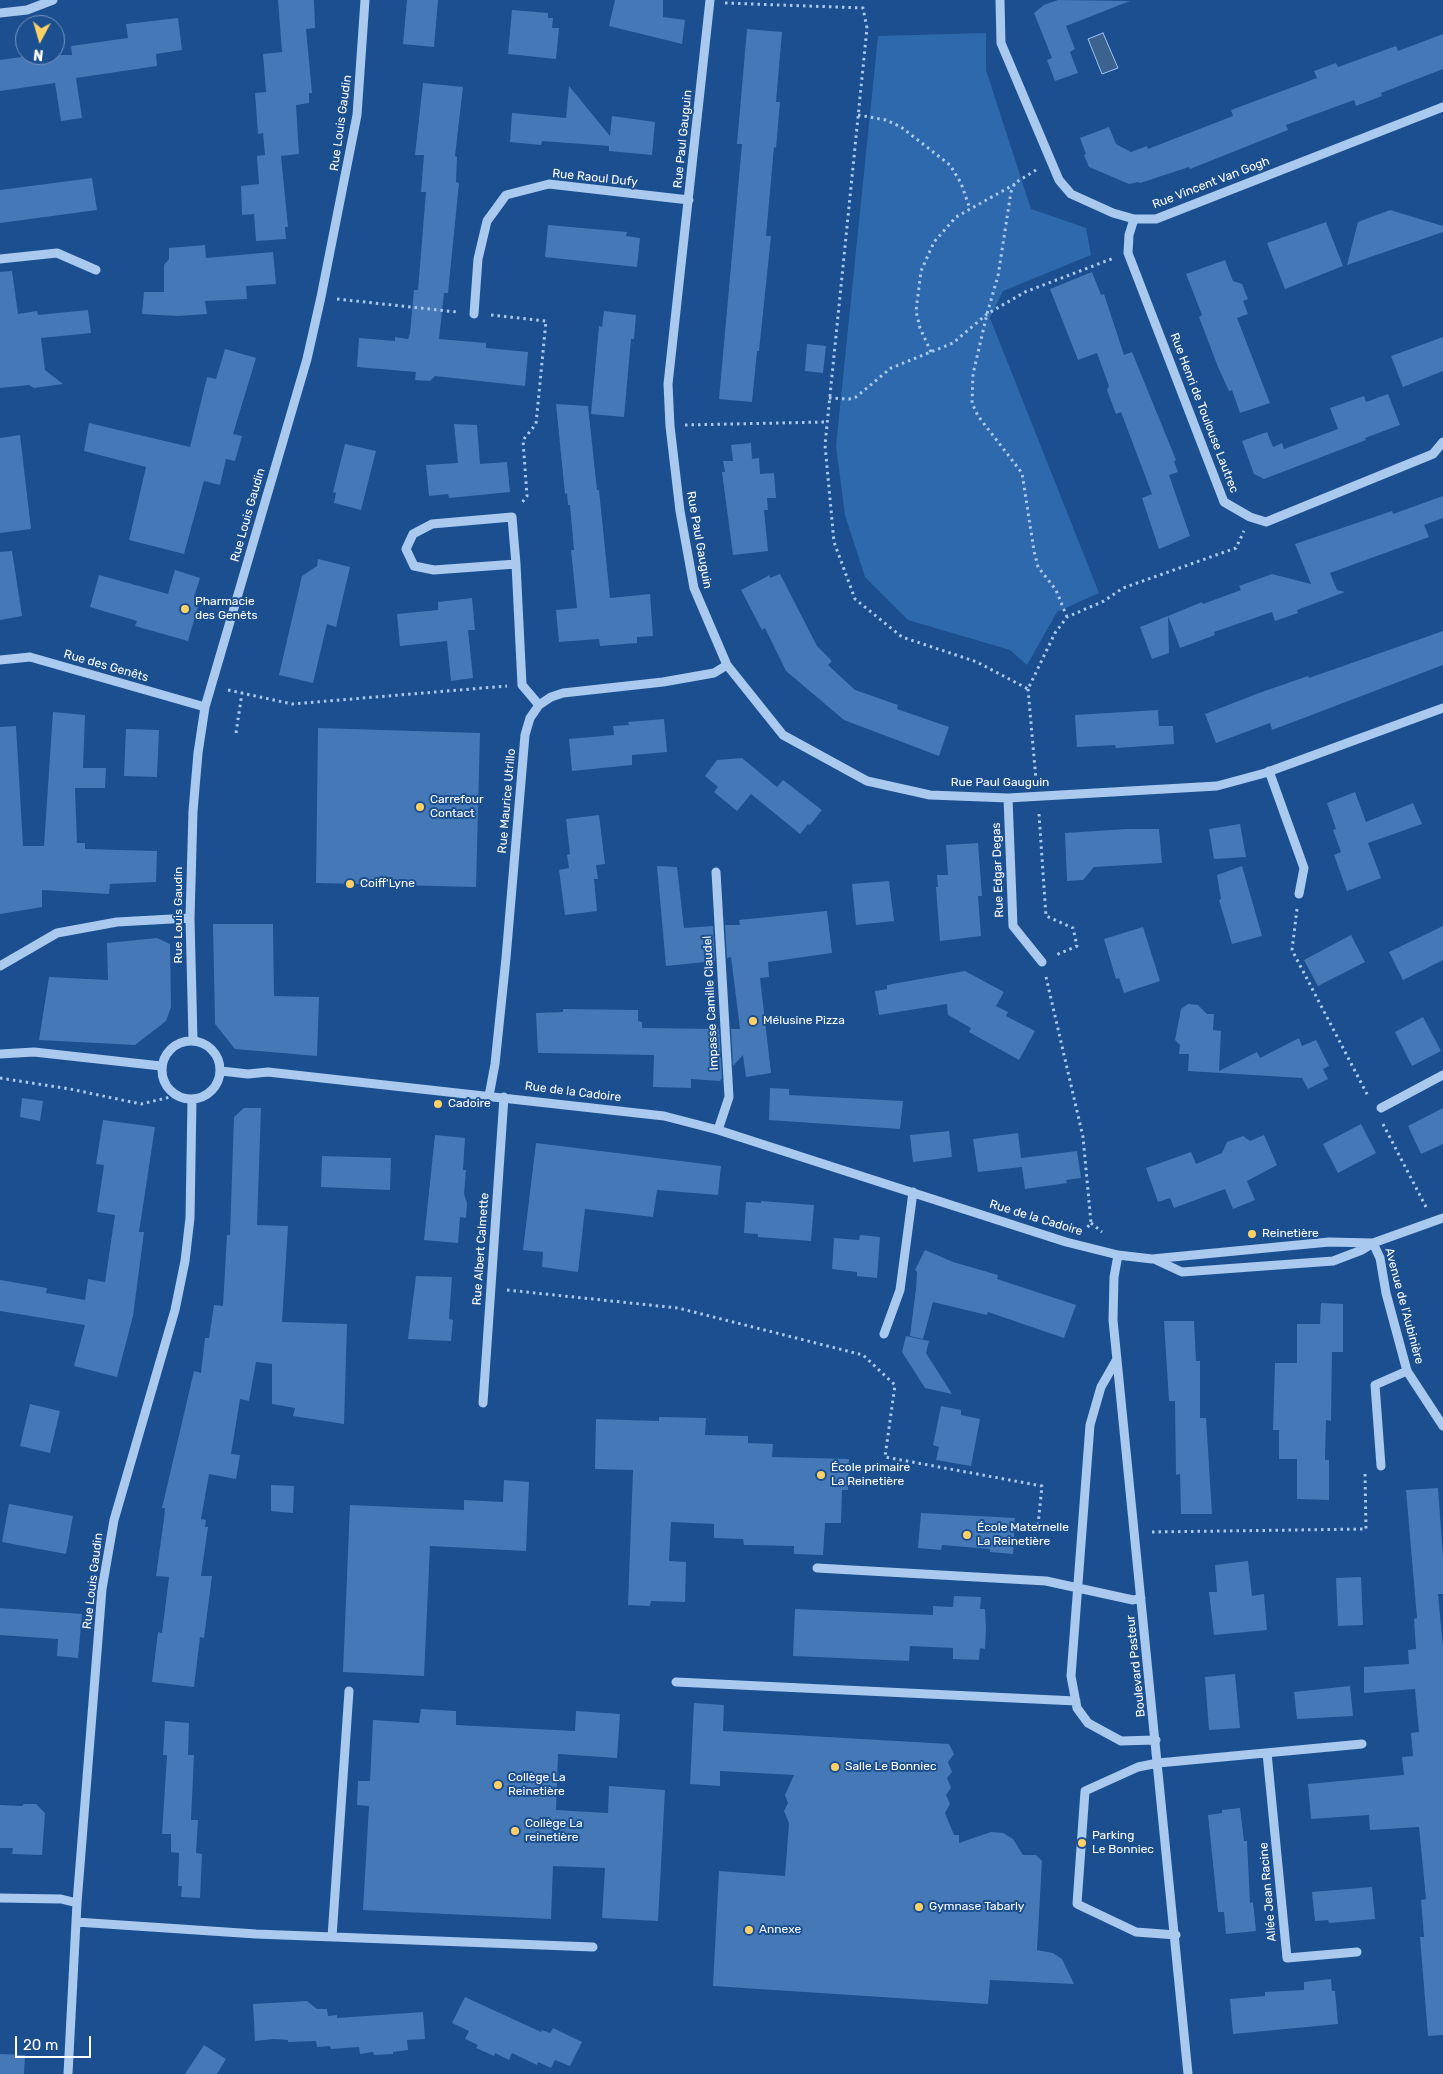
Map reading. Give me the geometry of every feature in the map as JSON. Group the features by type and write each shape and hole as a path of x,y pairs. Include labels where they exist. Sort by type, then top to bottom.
{"street":[{"path":"0,13 27,10 53,0"},
{"name":"Rue Louis Gaudin","path":"193,1040 190,918 193,810 205,707 307,359 357,115 366,0"},
{"name":"Rue Paul Gauguin","path":"710,0 668,384 670,426 680,511 694,588 727,665 783,735 867,781 930,795 1008,798 1217,786 1269,771 1443,708"},
{"name":"Rue Vincent Van Gogh","path":"1000,0 1001,44 1059,180 1071,194 1113,213 1134,219 1156,219 1443,108"},
{"name":"Rue Raoul Dufy","path":"474,314 478,259 486,221 506,195 549,184 689,200"},
{"name":"Rue Henri de Toulouse Lautrec","path":"1134,219 1128,235 1128,253 1224,502 1250,517 1266,522 1433,454 1443,442"},
{"path":"0,260 57,253 96,270"},
{"path":"516,564 434,570 414,566 406,549 413,534 432,524 512,517 516,564 522,685 538,706 551,696 564,693 663,682 714,673 727,665"},
{"name":"Rue des Genêts","path":"0,660 30,658 205,707"},
{"name":"Rue Maurice Utrillo","path":"489,1096 495,1064 525,735 530,718 538,706"},
{"path":"1269,771 1304,868 1300,894"},
{"name":"Rue Edgar Degas","path":"1008,798 1013,926 1042,962"},
{"name":"Impasse Camille Claudel","path":"716,872 729,1097 718,1130"},
{"path":"0,966 57,933 117,922 190,918"},
{"path":"193,1040 207,1045 218,1056 221,1071 217,1085 206,1096 192,1100 176,1096 164,1083 161,1066 167,1052 178,1043 193,1040"},
{"path":"0,1054 34,1052 161,1066"},
{"name":"Rue de la Cadoire","path":"221,1071 248,1074 268,1072 664,1116 718,1130 1066,1242 1118,1255 1154,1259 1330,1242 1373,1243"},
{"path":"1381,1108 1443,1075"},
{"name":"Rue Albert Calmette","path":"482,1403 504,1097"},
{"name":"Rue Louis Gaudin","path":"68,2074 77,1903 102,1590 114,1520 158,1374 175,1310 183,1269 190,1218 192,1100"},
{"path":"884,1334 900,1290 913,1192"},
{"name":"Rue de la Cadoire","path":"1154,1259 1182,1272 1333,1261 1362,1250 1373,1243 1443,1218"},
{"name":"Avenue de l'Aubinière","path":"1373,1243 1380,1258 1386,1292 1407,1370 1443,1426"},
{"name":"Boulevard Pasteur","path":"1118,1255 1114,1277 1113,1320 1176,1935 1188,2074"},
{"path":"1117,1359 1101,1388 1090,1425 1071,1676 1077,1708 1088,1723 1121,1741 1156,1740"},
{"path":"1381,1466 1375,1384 1407,1370"},
{"path":"817,1568 1046,1581 1133,1600 1141,1598"},
{"path":"676,1682 1076,1701"},
{"path":"332,1937 349,1691"},
{"path":"1176,1935 1136,1932 1077,1904 1085,1791 1138,1767 1158,1763 1362,1744"},
{"name":"Allée Jean Racine","path":"1267,1753 1287,1958 1357,1952"},
{"path":"0,1898 61,1899 77,1903"},
{"path":"76,1922 332,1937 593,1947"}],"path":[{"path":"722,2 779,7 863,8 868,28 826,422 825,445 834,542 855,599 902,637 977,662 1028,689"},
{"path":"858,115 886,120 901,127 950,165 961,183 970,209"},
{"path":"932,352 920,328 916,311 921,270 934,242 956,217 1051,162"},
{"path":"1015,184 998,276 987,314 974,374 972,403 978,416 1022,472 1038,567 1056,590 1067,617"},
{"path":"828,398 849,399 856,397 890,368 952,343 987,314 1025,292 1128,253"},
{"path":"321,297 406,306"},
{"path":"512,517 526,496 523,440 536,424 546,321"},
{"path":"670,426 826,422"},
{"path":"1107,1235 1091,1222 1083,1137 1042,962 1078,946 1073,928 1046,916 1038,796 1028,689 1055,633 1067,617 1104,601 1123,588 1236,548 1250,517"},
{"path":"212,683 242,693 292,704 522,685"},
{"path":"236,732 242,693"},
{"path":"1300,894 1292,950 1371,1102"},
{"path":"0,1078 70,1089 140,1104 176,1096"},
{"path":"1380,1120 1433,1221"},
{"path":"501,1289 678,1308 863,1355 895,1385 885,1458 1042,1486 1038,1525 1082,1527"},
{"path":"1134,1532 1366,1529 1365,1467 1381,1466"}],"shaded area":[{"path":"986,33 986,70 1031,209 1086,228 1091,255 1003,291 990,318 1099,593 1057,612 1027,665 1010,650 908,620 865,577 845,515 836,446 878,36"},
{"path":"1103,33 1118,68 1102,74 1088,39"}],"building":[{"path":"278,0 314,0 315,28 306,29 312,93 309,93 309,103 296,105 299,154 281,156 288,227 285,227 286,239 256,241 254,214 242,215 241,186 259,184 257,156 265,155 263,133 258,134 255,93 266,92 263,54 282,52"},
{"path":"407,0 438,0 434,47 403,44"},
{"path":"615,0 663,0 663,17 685,20 682,44 609,26"},
{"path":"1058,0 1130,1 1066,26 1075,49 1070,52 1078,73 1055,81 1047,60 1052,58 1034,13 1044,5"},
{"path":"512,10 548,13 548,18 553,18 552,28 559,28 556,59 508,54"},
{"path":"178,18 182,50 156,54 157,66 76,78 82,118 61,121 55,83 0,91 0,60 15,58 15,65 65,65 65,55 72,55 71,46 128,38 126,24"},
{"path":"747,29 782,32 776,102 780,102 766,236 771,236 752,402 719,399 742,144 737,144"},
{"path":"1443,34 1443,69 1381,93 1382,96 1356,106 1354,100 1286,125 1288,130 1190,169 1189,167 1140,183 1129,184 1089,167 1084,155 1086,154 1080,138 1109,127 1116,144 1131,152 1147,146 1148,149 1233,116 1231,110 1317,78 1314,71 1336,63 1338,67 1396,46 1398,51"},
{"path":"423,83 463,87 455,156 457,157 456,182 459,183 448,293 444,293 439,339 486,343 486,348 528,352 525,386 435,376 430,381 415,380 416,372 357,367 359,338 395,341 395,337 408,339 410,333 414,290 418,290 426,192 421,192 424,155 415,155"},
{"path":"569,86 610,136 612,116 655,122 652,155 609,151 609,146 542,141 541,145 510,142 512,113 566,118"},
{"path":"92,178 97,210 0,223 0,190"},
{"path":"1390,210 1443,226 1443,232 1347,265 1358,222"},
{"path":"1326,222 1343,266 1285,289 1267,243"},
{"path":"548,225 627,232 626,236 640,238 637,267 545,257"},
{"path":"205,245 206,258 273,252 276,284 246,286 247,299 205,301 207,314 177,316 142,314 144,292 164,292 164,265 169,259 169,248"},
{"path":"1225,260 1233,281 1242,284 1248,299 1243,301 1248,314 1237,318 1270,403 1240,413 1232,390 1229,391 1218,367 1199,317 1202,315 1186,274"},
{"path":"12,271 18,314 37,311 38,315 88,310 91,333 41,338 45,370 63,384 34,388 29,385 0,388 0,272"},
{"path":"1092,272 1101,295 1104,294 1124,355 1132,352 1176,460 1174,461 1178,472 1169,475 1190,536 1159,549 1142,498 1152,494 1121,412 1116,414 1107,390 1109,386 1097,353 1078,360 1050,289"},
{"path":"604,311 636,315 634,339 631,339 624,417 591,414 599,326 602,327"},
{"path":"1443,337 1443,371 1403,387 1391,356"},
{"path":"807,344 826,346 823,373 805,371"},
{"path":"225,349 256,358 233,434 242,436 235,461 226,459 220,485 204,481 184,554 129,540 146,467 84,451 89,423 190,447 207,377 216,379"},
{"path":"1388,394 1400,425 1264,479 1254,474 1242,441 1267,432 1273,447 1282,443 1284,449 1338,429 1330,408 1364,396 1366,402"},
{"path":"556,404 588,406 610,598 650,594 653,636 637,637 637,643 600,646 599,639 559,642 556,610 577,608 571,550 574,550 570,505 568,505 567,493 565,494"},
{"path":"454,424 477,425 480,464 507,462 510,492 449,498 448,494 429,496 426,465 458,463"},
{"path":"20,435 31,529 0,533 0,438"},
{"path":"751,443 752,459 759,458 760,474 774,473 776,498 767,498 768,510 764,510 768,551 733,555 722,472 725,472 723,461 733,461 731,445"},
{"path":"345,444 376,451 361,510 334,503 336,493 333,492"},
{"path":"1443,496 1443,518 1424,525 1429,537 1330,573 1337,590 1345,592 1297,610 1298,613 1275,621 1272,612 1214,632 1215,635 1180,648 1168,616 1202,602 1203,604 1241,590 1239,586 1272,574 1311,584 1295,544 1392,511 1393,514"},
{"path":"12,551 22,616 0,620 0,552"},
{"path":"318,559 350,567 336,627 327,624 313,683 279,675 302,576 317,566"},
{"path":"175,570 200,578 194,597 200,599 188,641 135,626 137,621 90,607 99,575 168,594"},
{"path":"780,574 817,646 832,661 828,665 855,690 898,705 897,709 949,727 939,756 844,720 786,671 765,628 762,630 741,590 770,575 770,578"},
{"path":"472,598 475,630 468,630 473,678 451,681 447,641 400,646 397,614 438,610 438,602"},
{"path":"1168,616 1169,653 1152,659 1140,627"},
{"path":"1443,631 1443,665 1272,730 1270,723 1216,743 1205,714 1259,693 1308,676 1309,678"},
{"path":"1158,710 1159,726 1173,726 1174,744 1116,748 1115,745 1077,747 1075,715"},
{"path":"53,712 85,715 83,768 106,768 105,788 75,788 77,843 85,843 85,849 157,851 156,882 110,884 109,894 42,890 42,907 0,914 0,727 16,726 23,846 44,846"},
{"path":"664,719 667,752 632,755 632,765 572,771 569,739 614,735 613,726 629,725 628,722"},
{"path":"318,728 480,733 476,887 316,883"},
{"path":"126,729 159,730 157,777 124,776"},
{"path":"742,758 777,787 783,780 822,810 800,834 751,794 737,811 714,792 718,787 705,776 717,760"},
{"path":"1355,792 1366,822 1413,803 1422,824 1368,843 1381,878 1347,891 1334,855 1341,852 1333,830 1336,829 1327,803"},
{"path":"599,815 605,864 596,865 598,879 594,879 597,911 565,915 559,870 569,868 567,855 570,854 566,819"},
{"path":"1240,824 1246,857 1214,859 1209,829"},
{"path":"1159,829 1162,863 1094,867 1083,880 1067,881 1065,833"},
{"path":"978,843 982,896 978,896 981,936 940,941 936,887 938,887 937,875 948,875 946,845"},
{"path":"657,866 677,867 684,928 713,926 715,961 666,966"},
{"path":"1242,866 1262,936 1232,944 1219,900 1221,899 1217,875"},
{"path":"889,881 894,921 856,925 852,884"},
{"path":"827,911 832,953 768,962 769,977 760,978 771,1073 746,1077 743,1055 733,1066 731,1029 740,1029 731,957 727,958 725,925 740,925 739,920"},
{"path":"213,924 273,924 274,996 319,997 317,1056 235,1049 215,1024"},
{"path":"1443,926 1443,960 1403,980 1389,952"},
{"path":"1143,927 1160,981 1124,993 1119,978 1116,979 1104,939"},
{"path":"1351,935 1365,962 1318,986 1304,960"},
{"path":"157,938 170,944 171,1007 166,1021 135,1045 39,1040 49,977 108,980 107,943"},
{"path":"965,971 1004,992 996,1006 1008,1012 1006,1016 1035,1031 1019,1060 969,1032 971,1028 948,1015 947,1004 879,1015 875,991 887,989 887,985"},
{"path":"1188,1004 1198,1005 1207,1014 1214,1014 1213,1030 1221,1031 1219,1071 1257,1052 1260,1058 1299,1038 1302,1046 1316,1040 1329,1066 1323,1069 1328,1079 1308,1089 1302,1078 1188,1071 1189,1054 1179,1054 1180,1045 1175,1040 1181,1009"},
{"path":"563,1009 638,1010 638,1021 642,1022 642,1028 719,1029 722,1078 720,1081 691,1079 691,1088 653,1087 654,1055 538,1053 536,1013 563,1012"},
{"path":"1423,1017 1441,1051 1412,1066 1395,1032"},
{"path":"770,1088 789,1089 789,1095 903,1101 900,1129 769,1120"},
{"path":"22,1098 43,1101 40,1121 20,1117"},
{"path":"244,1108 261,1108 257,1225 288,1226 282,1322 347,1324 344,1424 293,1416 295,1408 272,1404 272,1364 256,1362 249,1401 240,1399 231,1454 240,1455 236,1479 209,1474 201,1519 206,1520 205,1527 208,1527 201,1576 212,1576 204,1638 200,1637 194,1687 152,1682 158,1632 162,1633 169,1577 156,1576 165,1508 162,1508 194,1371 201,1373 205,1338 209,1338 214,1305 223,1306 227,1235 230,1235 234,1117"},
{"path":"1443,1108 1443,1144 1421,1154 1408,1126"},
{"path":"103,1120 155,1127 139,1232 144,1232 133,1316 117,1377 74,1366 85,1325 0,1311 0,1280 47,1288 46,1293 85,1300 88,1279 105,1282 115,1215 97,1212 104,1165 96,1164"},
{"path":"1361,1124 1376,1153 1338,1173 1323,1144"},
{"path":"949,1131 952,1157 913,1162 910,1135"},
{"path":"1018,1133 1021,1158 1077,1151 1081,1178 1066,1180 1067,1183 1025,1189 1022,1167 978,1172 973,1139"},
{"path":"435,1135 465,1138 463,1170 466,1170 464,1194 467,1203 466,1218 460,1217 458,1243 424,1240"},
{"path":"1264,1135 1277,1165 1247,1181 1255,1200 1233,1209 1225,1189 1174,1208 1170,1198 1158,1202 1146,1168 1191,1152 1196,1164 1222,1153 1227,1142 1243,1136 1250,1141"},
{"path":"536,1143 721,1166 718,1195 657,1190 653,1217 585,1209 578,1272 542,1267 543,1252 523,1250"},
{"path":"322,1156 391,1158 390,1190 321,1187"},
{"path":"761,1201 814,1205 811,1241 758,1237 758,1234 744,1233 746,1202 761,1203"},
{"path":"860,1235 880,1237 877,1278 857,1276 857,1272 832,1269 834,1238 859,1240"},
{"path":"925,1250 953,1262 998,1275 997,1279 1076,1305 1064,1338 988,1312 987,1315 933,1302 923,1339 910,1336 916,1289 917,1272 915,1270"},
{"path":"416,1276 452,1277 449,1319 453,1320 451,1341 408,1339"},
{"path":"1321,1303 1343,1304 1343,1352 1332,1352 1331,1421 1326,1420 1325,1460 1329,1460 1329,1500 1297,1499 1297,1459 1279,1459 1279,1430 1273,1430 1275,1363 1297,1363 1297,1324 1320,1324"},
{"path":"1164,1321 1194,1321 1196,1361 1200,1361 1200,1418 1206,1418 1212,1514 1181,1514 1180,1474 1176,1475 1175,1401 1169,1401"},
{"path":"906,1336 929,1341 926,1353 952,1394 925,1388 902,1352"},
{"path":"30,1404 60,1411 50,1453 20,1446"},
{"path":"941,1406 961,1410 961,1415 980,1419 971,1466 936,1460 939,1447 933,1445"},
{"path":"659,1417 706,1418 705,1435 748,1436 748,1443 773,1444 772,1457 849,1459 848,1490 842,1490 841,1523 825,1523 823,1555 794,1554 794,1546 744,1545 743,1539 714,1538 714,1524 671,1522 669,1561 686,1562 685,1602 651,1601 650,1606 628,1605 633,1470 595,1469 596,1419 659,1421"},
{"path":"504,1480 529,1482 526,1551 430,1546 424,1676 343,1672 350,1505 464,1510 464,1500 503,1502"},
{"path":"271,1485 294,1486 293,1513 271,1511"},
{"path":"1438,1488 1443,1557 1443,1594 1438,1594 1443,1647 1443,2035 1428,2036 1420,1937 1424,1937 1421,1900 1426,1899 1419,1827 1370,1830 1369,1815 1311,1819 1308,1784 1404,1775 1402,1757 1413,1756 1411,1733 1419,1732 1415,1689 1364,1693 1364,1667 1409,1664 1408,1650 1416,1649 1414,1619 1417,1618 1406,1490"},
{"path":"9,1504 73,1516 66,1554 2,1542"},
{"name":"École Maternelle La Reinetière","path":"921,1513 1015,1518 1013,1554 990,1552 990,1549 942,1545 941,1550 918,1548"},
{"path":"1248,1561 1252,1596 1264,1594 1267,1630 1214,1635 1209,1592 1217,1592 1215,1565"},
{"path":"1361,1577 1363,1625 1338,1626 1336,1578"},
{"path":"954,1596 981,1597 980,1609 985,1609 986,1629 985,1649 980,1648 979,1660 953,1659 953,1648 910,1646 909,1661 793,1656 795,1609 933,1615 933,1606 953,1607"},
{"path":"0,1608 82,1614 78,1658 57,1656 58,1639 0,1635"},
{"path":"1235,1674 1240,1728 1209,1730 1205,1677"},
{"path":"1350,1686 1353,1716 1297,1719 1294,1692"},
{"name":"Gymnase Tabarly","path":"694,1703 724,1705 723,1731 949,1744 954,1754 948,1762 952,1772 947,1778 951,1788 946,1795 950,1804 945,1813 954,1835 959,1835 959,1843 991,1832 1003,1833 1013,1839 1023,1855 1036,1855 1042,1861 1037,1950 1053,1953 1062,1959 1074,1984 990,1980 988,2004 713,1986 719,1871 785,1876 789,1823 784,1811 788,1803 785,1795 794,1775 720,1771 720,1786 690,1784"},
{"name":"Collège La reinetière","path":"421,1709 456,1711 456,1725 575,1731 576,1711 620,1714 617,1758 558,1754 556,1810 608,1813 609,1786 665,1790 658,1921 602,1918 605,1868 553,1866 551,1919 363,1910 369,1806 357,1805 358,1781 370,1781 373,1720 419,1723"},
{"path":"165,1721 189,1723 188,1755 194,1755 191,1820 198,1820 196,1853 202,1854 200,1898 181,1897 182,1886 178,1886 179,1853 171,1852 171,1834 162,1834 167,1755 163,1755"},
{"path":"24,1804 36,1804 45,1813 42,1855 12,1854 13,1848 0,1848 0,1805 22,1806"},
{"path":"1240,1808 1244,1841 1247,1841 1250,1903 1253,1902 1256,1931 1226,1934 1224,1912 1218,1912 1208,1815 1222,1813 1222,1810"},
{"path":"1372,1887 1375,1919 1329,1923 1328,1920 1315,1921 1312,1892"},
{"path":"1331,1979 1332,1991 1335,1991 1338,2024 1233,2034 1230,1999 1265,1996 1265,1992 1304,1990 1304,1982"},
{"path":"465,1997 541,2032 542,2030 550,2033 553,2028 582,2042 570,2066 555,2060 551,2068 538,2062 537,2065 512,2053 509,2060 495,2053 494,2056 476,2048 478,2045 465,2039 469,2031 452,2023"},
{"path":"307,2001 317,2009 327,2009 328,2016 337,2015 337,2018 423,2012 425,2039 407,2040 408,2050 393,2052 393,2054 374,2055 373,2052 360,2054 359,2047 331,2049 330,2046 317,2047 316,2041 288,2042 288,2040 274,2039 255,2041 253,2004"},
{"path":"204,2045 226,2059 217,2074 185,2074"},
{"path":"0,2054 25,2055 24,2074 0,2074"}],"place":[{"name":"Pharmacie des Genêts","path":"185,609"},
{"name":"Carrefour Contact","path":"420,807"},
{"name":"Coiff'Lyne","path":"350,884"},
{"name":"Mélusine Pizza","path":"753,1021"},
{"name":"Cadoire","path":"438,1104"},
{"name":"Reinetière","path":"1252,1234"},
{"name":"École primaire La Reinetière","path":"821,1475"},
{"name":"École Maternelle La Reinetière","path":"967,1535"},
{"name":"Salle Le Bonniec","path":"835,1767"},
{"name":"Collège La Reinetière","path":"498,1785"},
{"name":"Collège La reinetière","path":"515,1831"},
{"name":"Parking Le Bonniec","path":"1082,1843"},
{"name":"Gymnase Tabarly","path":"919,1907"},
{"name":"Annexe","path":"749,1930"}]}
